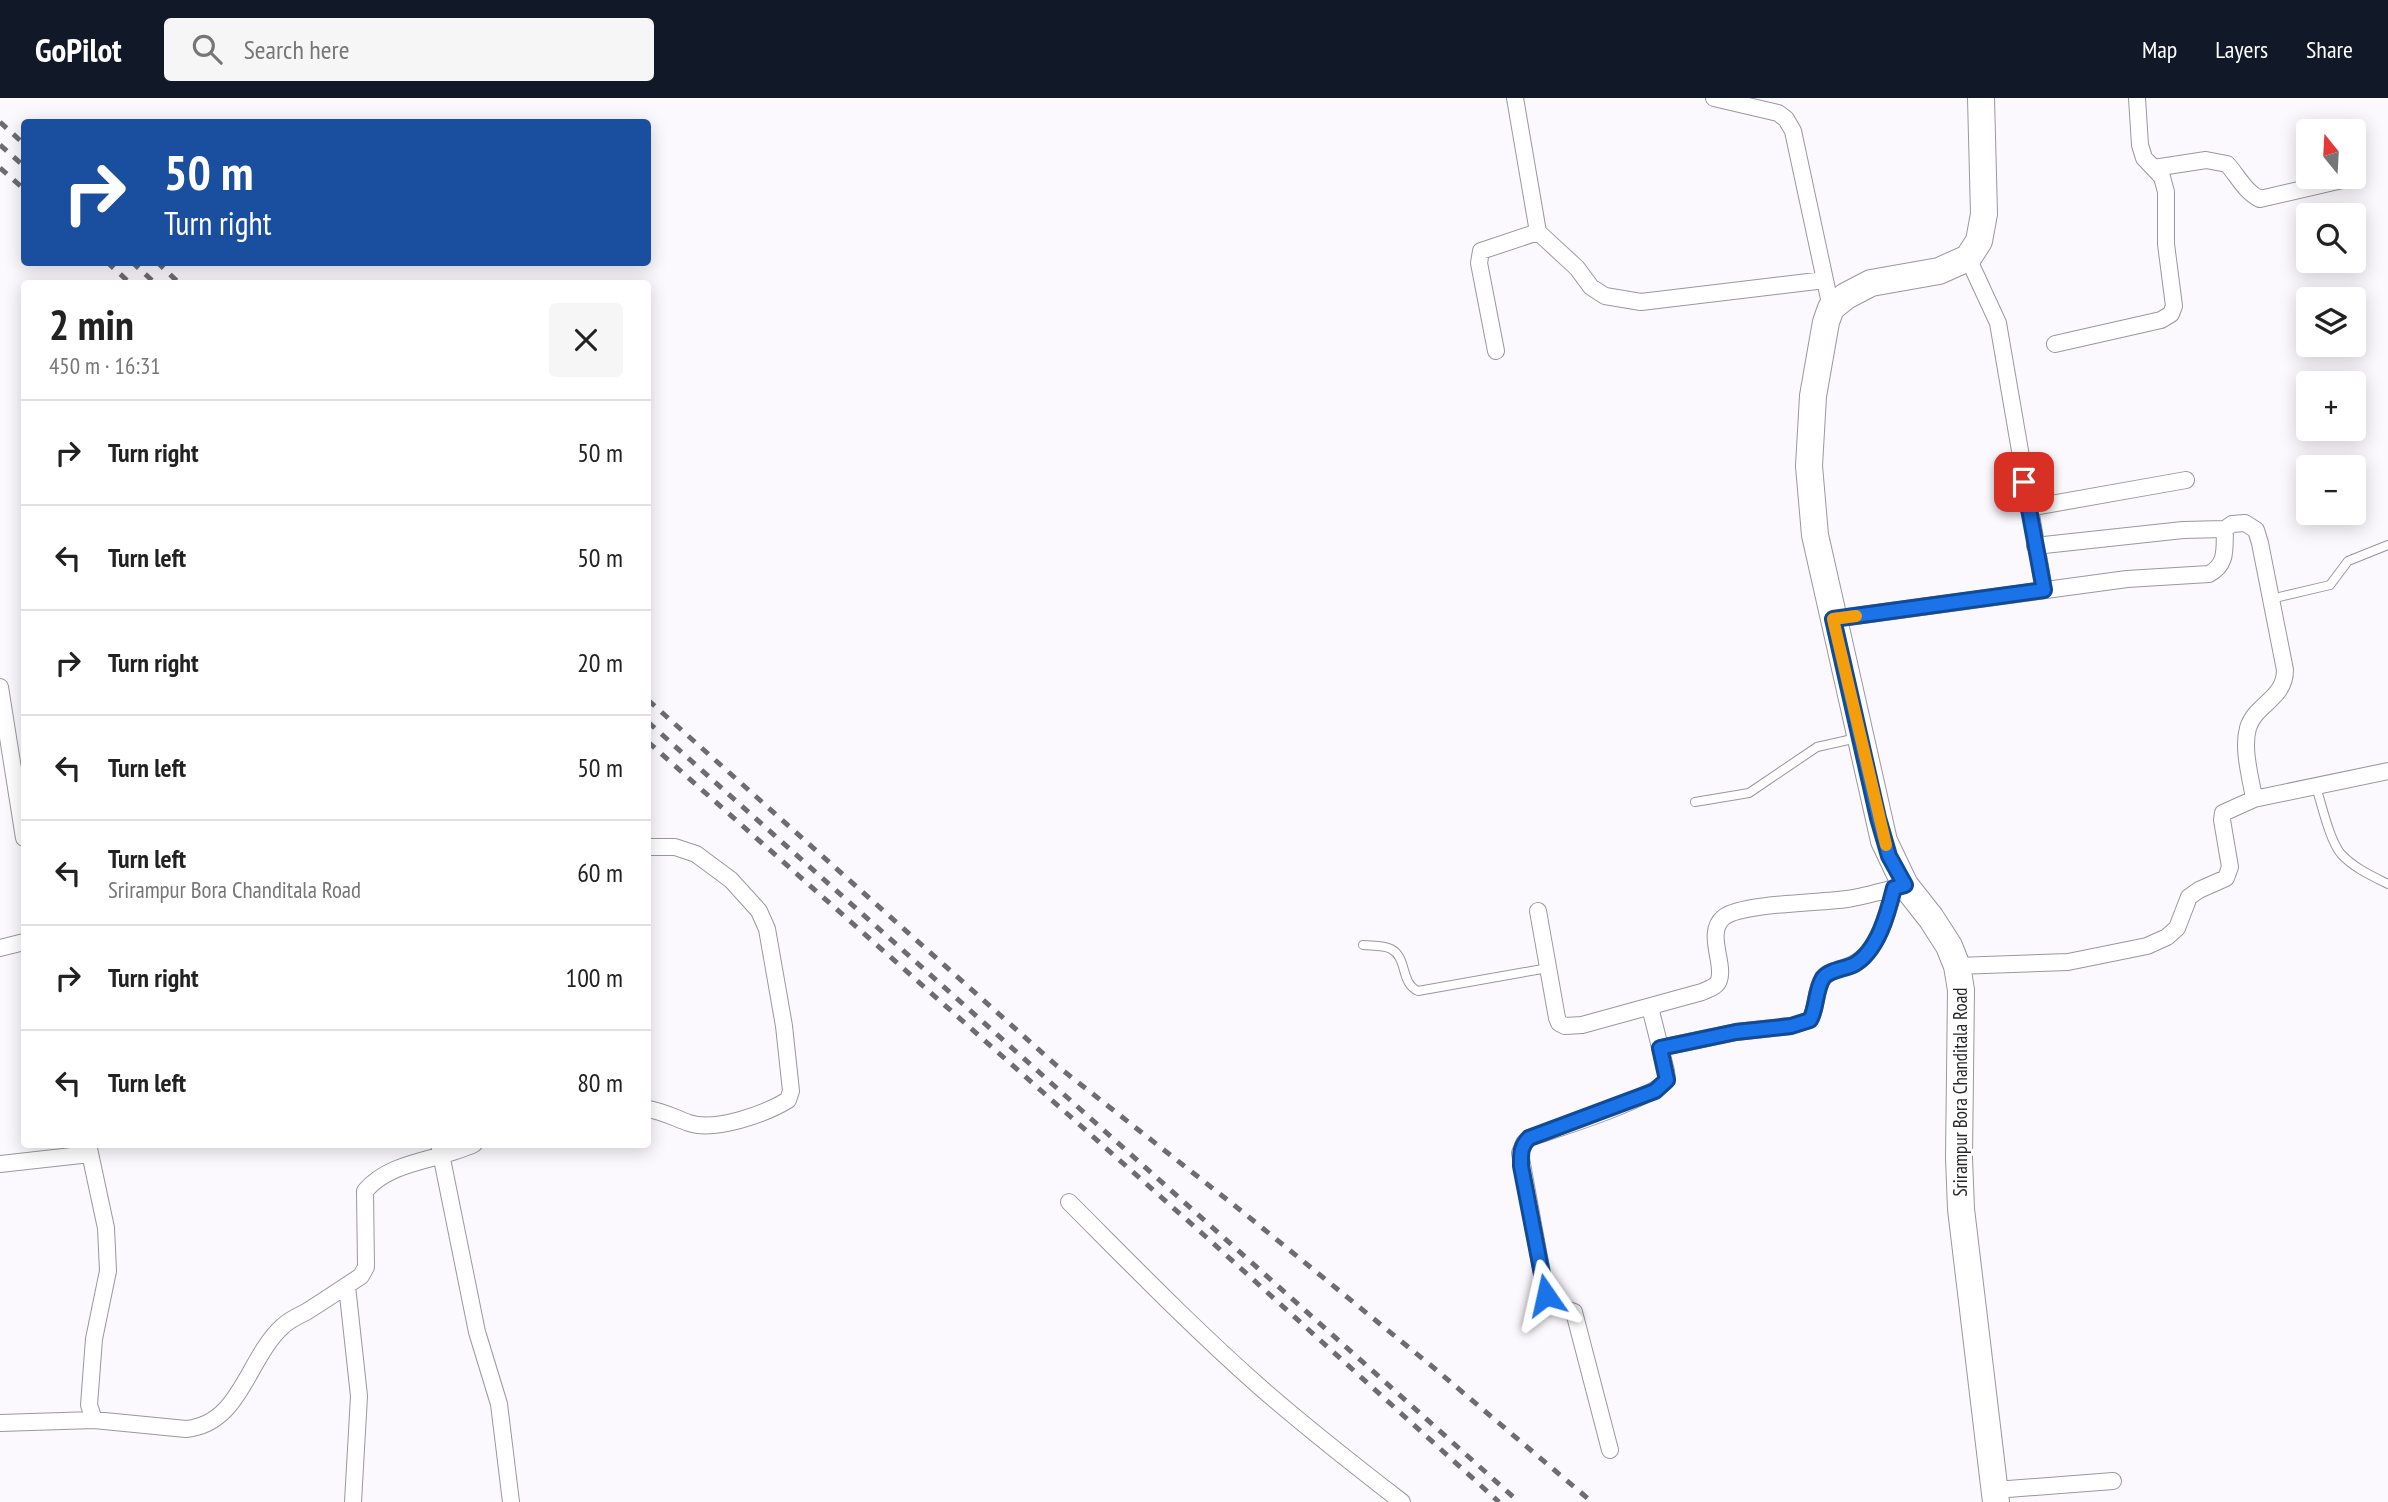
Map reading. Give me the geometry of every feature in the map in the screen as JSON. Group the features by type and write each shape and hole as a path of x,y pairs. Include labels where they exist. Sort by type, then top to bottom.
{"main road":[{"path":"1831,308 1846,296 1871,283 1939,271 1968,258 1979,241 1984,214 1981,98"},
{"name":"Srirampur Bora Chanditala Road","path":"1831,308 1813,396 1809,466 1815,535 1884,841 1900,886 1949,946 1961,990 1961,1209 1996,1496"}],"street":[{"path":"1515,98 1538,232 1577,268 1591,287 1605,296 1641,302 1825,280"},
{"path":"1714,98 1778,113 1786,119 1793,131 1831,308"},
{"path":"2055,344 2151,323 2171,314 2174,306 2166,244 2166,192 2162,177 2144,158 2140,145 2137,98"},
{"path":"2154,168 2206,160 2227,164 2245,188 2260,199 2303,189"},
{"path":"1496,351 1479,263 1481,251 1538,232"},
{"path":"1968,258 1998,323 2044,590"},
{"path":"2028,508 2186,480"},
{"path":"2035,546 2183,530 2225,529 2232,524 2245,523 2256,530 2285,670 2285,682 2248,726 2247,753 2254,799"},
{"path":"1833,619 2127,579 2209,574 2219,569 2224,556 2225,529"},
{"path":"0,690 21,787"},
{"path":"1956,966 2068,962 2147,946 2167,937 2177,928 2189,897 2226,878 2230,867 2223,813 2254,799 2388,771"},
{"path":"651,847 675,847 696,854 731,880 759,911 767,929 792,1091 788,1100 775,1108 733,1122 691,1124 676,1116 651,1109"},
{"path":"1538,911 1557,1018 1559,1023 1565,1026 1582,1025 1715,986 1720,979 1716,932 1726,915 1770,905 1847,899 1900,886"},
{"path":"1660,1048 1736,1032 1791,1026 1810,1020 1816,1010 1822,979 1854,964 1866,955 1900,886"},
{"path":"0,948 21,943"},
{"path":"1611,1450 1574,1312 1549,1303 1546,1295 1520,1153 1529,1138 1619,1106 1663,1085 1667,1080 1650,1007"},
{"path":"0,1164 89,1149 106,1228 108,1271 94,1339 89,1405 94,1420"},
{"path":"0,1423 94,1420 186,1429 201,1427 216,1419 240,1392 267,1342 285,1324 361,1276 366,1267 365,1191 373,1181 439,1150 477,1332 499,1404 511,1502"},
{"path":"1069,1202 1182,1315 1260,1387 1402,1502"},
{"path":"347,1286 359,1396 353,1502"},
{"path":"1996,1496 2113,1481"}],"lane":[{"path":"2271,599 2330,585 2348,561 2388,545"},
{"path":"1695,802 1749,793 1817,747 1860,737"},
{"path":"2316,787 2342,854 2367,874 2388,884"},
{"path":"1363,945 1388,947 1395,952 1401,959 1407,982 1418,991 1548,968"}],"railway":[{"path":"0,122 21,141"},
{"path":"0,145 21,163"},
{"path":"0,168 21,186"},
{"path":"111,266 127,280"},
{"path":"136,266 152,280"},
{"path":"161,266 176,280"},
{"path":"651,703 1056,1065 1244,1213 1434,1368 1592,1502"},
{"path":"651,725 1519,1502"},
{"path":"651,745 1205,1236 1499,1502"}],"slow traffic":[{"path":"1856,616 1833,619 1886,845"}],"route":[{"path":"1546,1295 1521,1166 1520,1153 1524,1143 1529,1138 1655,1091 1667,1080 1660,1048 1736,1032 1791,1026 1810,1020 1816,1010 1822,979 1854,964 1866,955 1886,919 1894,888 1905,885 1884,841 1833,619 2044,590 2024,482"}]}
